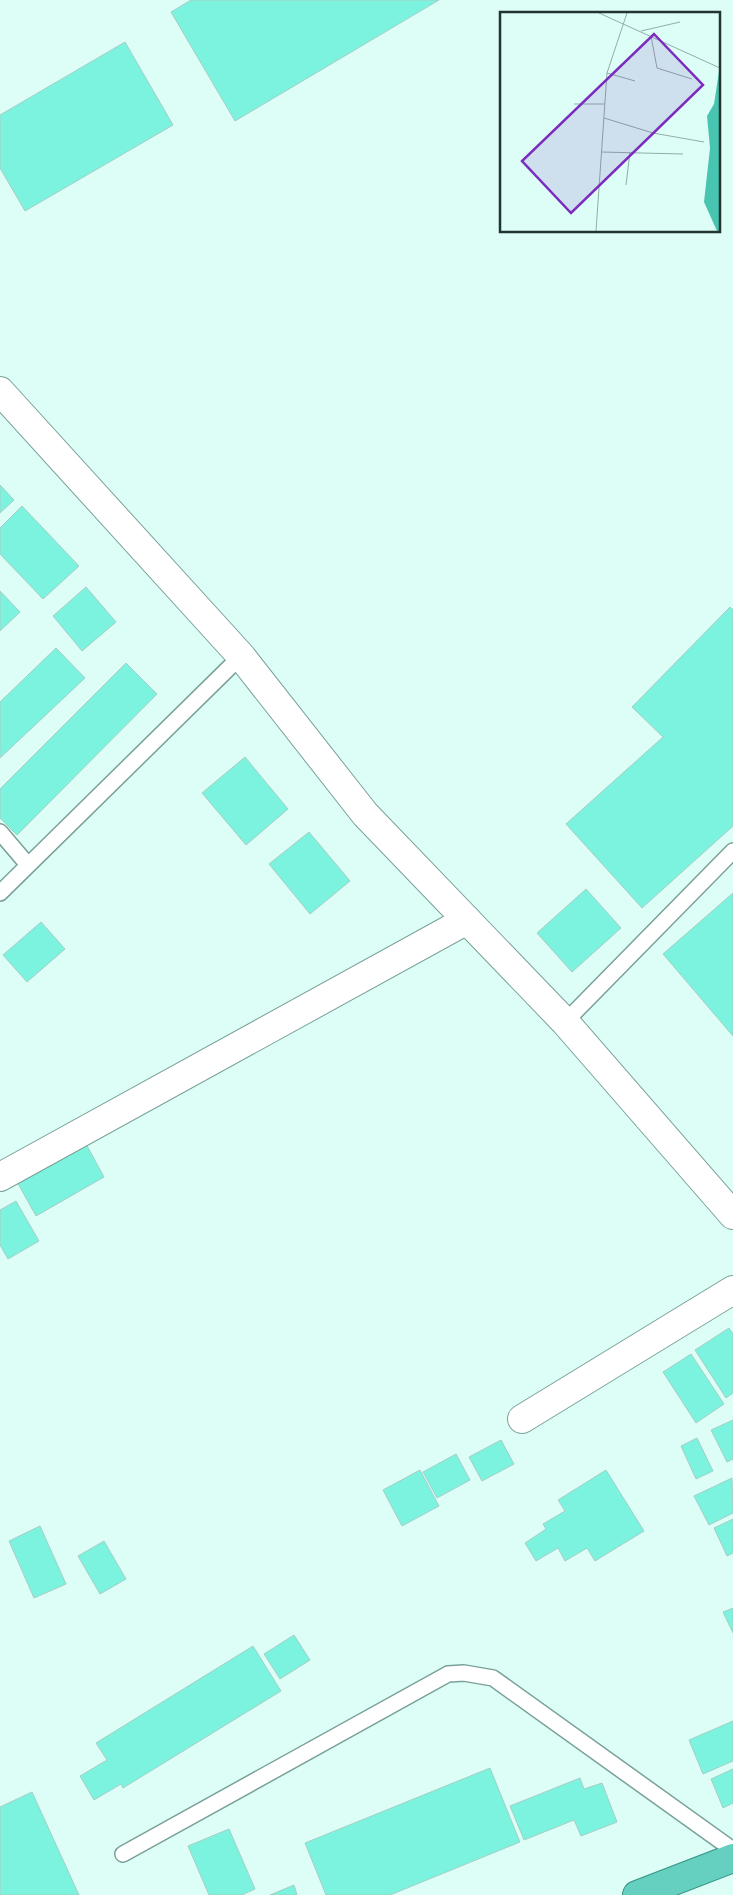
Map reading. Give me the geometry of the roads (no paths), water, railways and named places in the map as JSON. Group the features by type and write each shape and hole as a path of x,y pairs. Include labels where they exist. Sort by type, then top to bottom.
{"highway":[{"path":"637,1895 733,1858"}],"street":[{"path":"0,391 240,656 365,814 565,1022 733,1214"},
{"path":"0,1177 467,920"},
{"path":"522,1418 733,1290"}],"lane":[{"path":"0,893 240,656"},
{"path":"0,832 28,865"},
{"path":"565,1022 733,851"},
{"path":"123,1854 448,1674 457,1672 493,1678 733,1850"}]}
